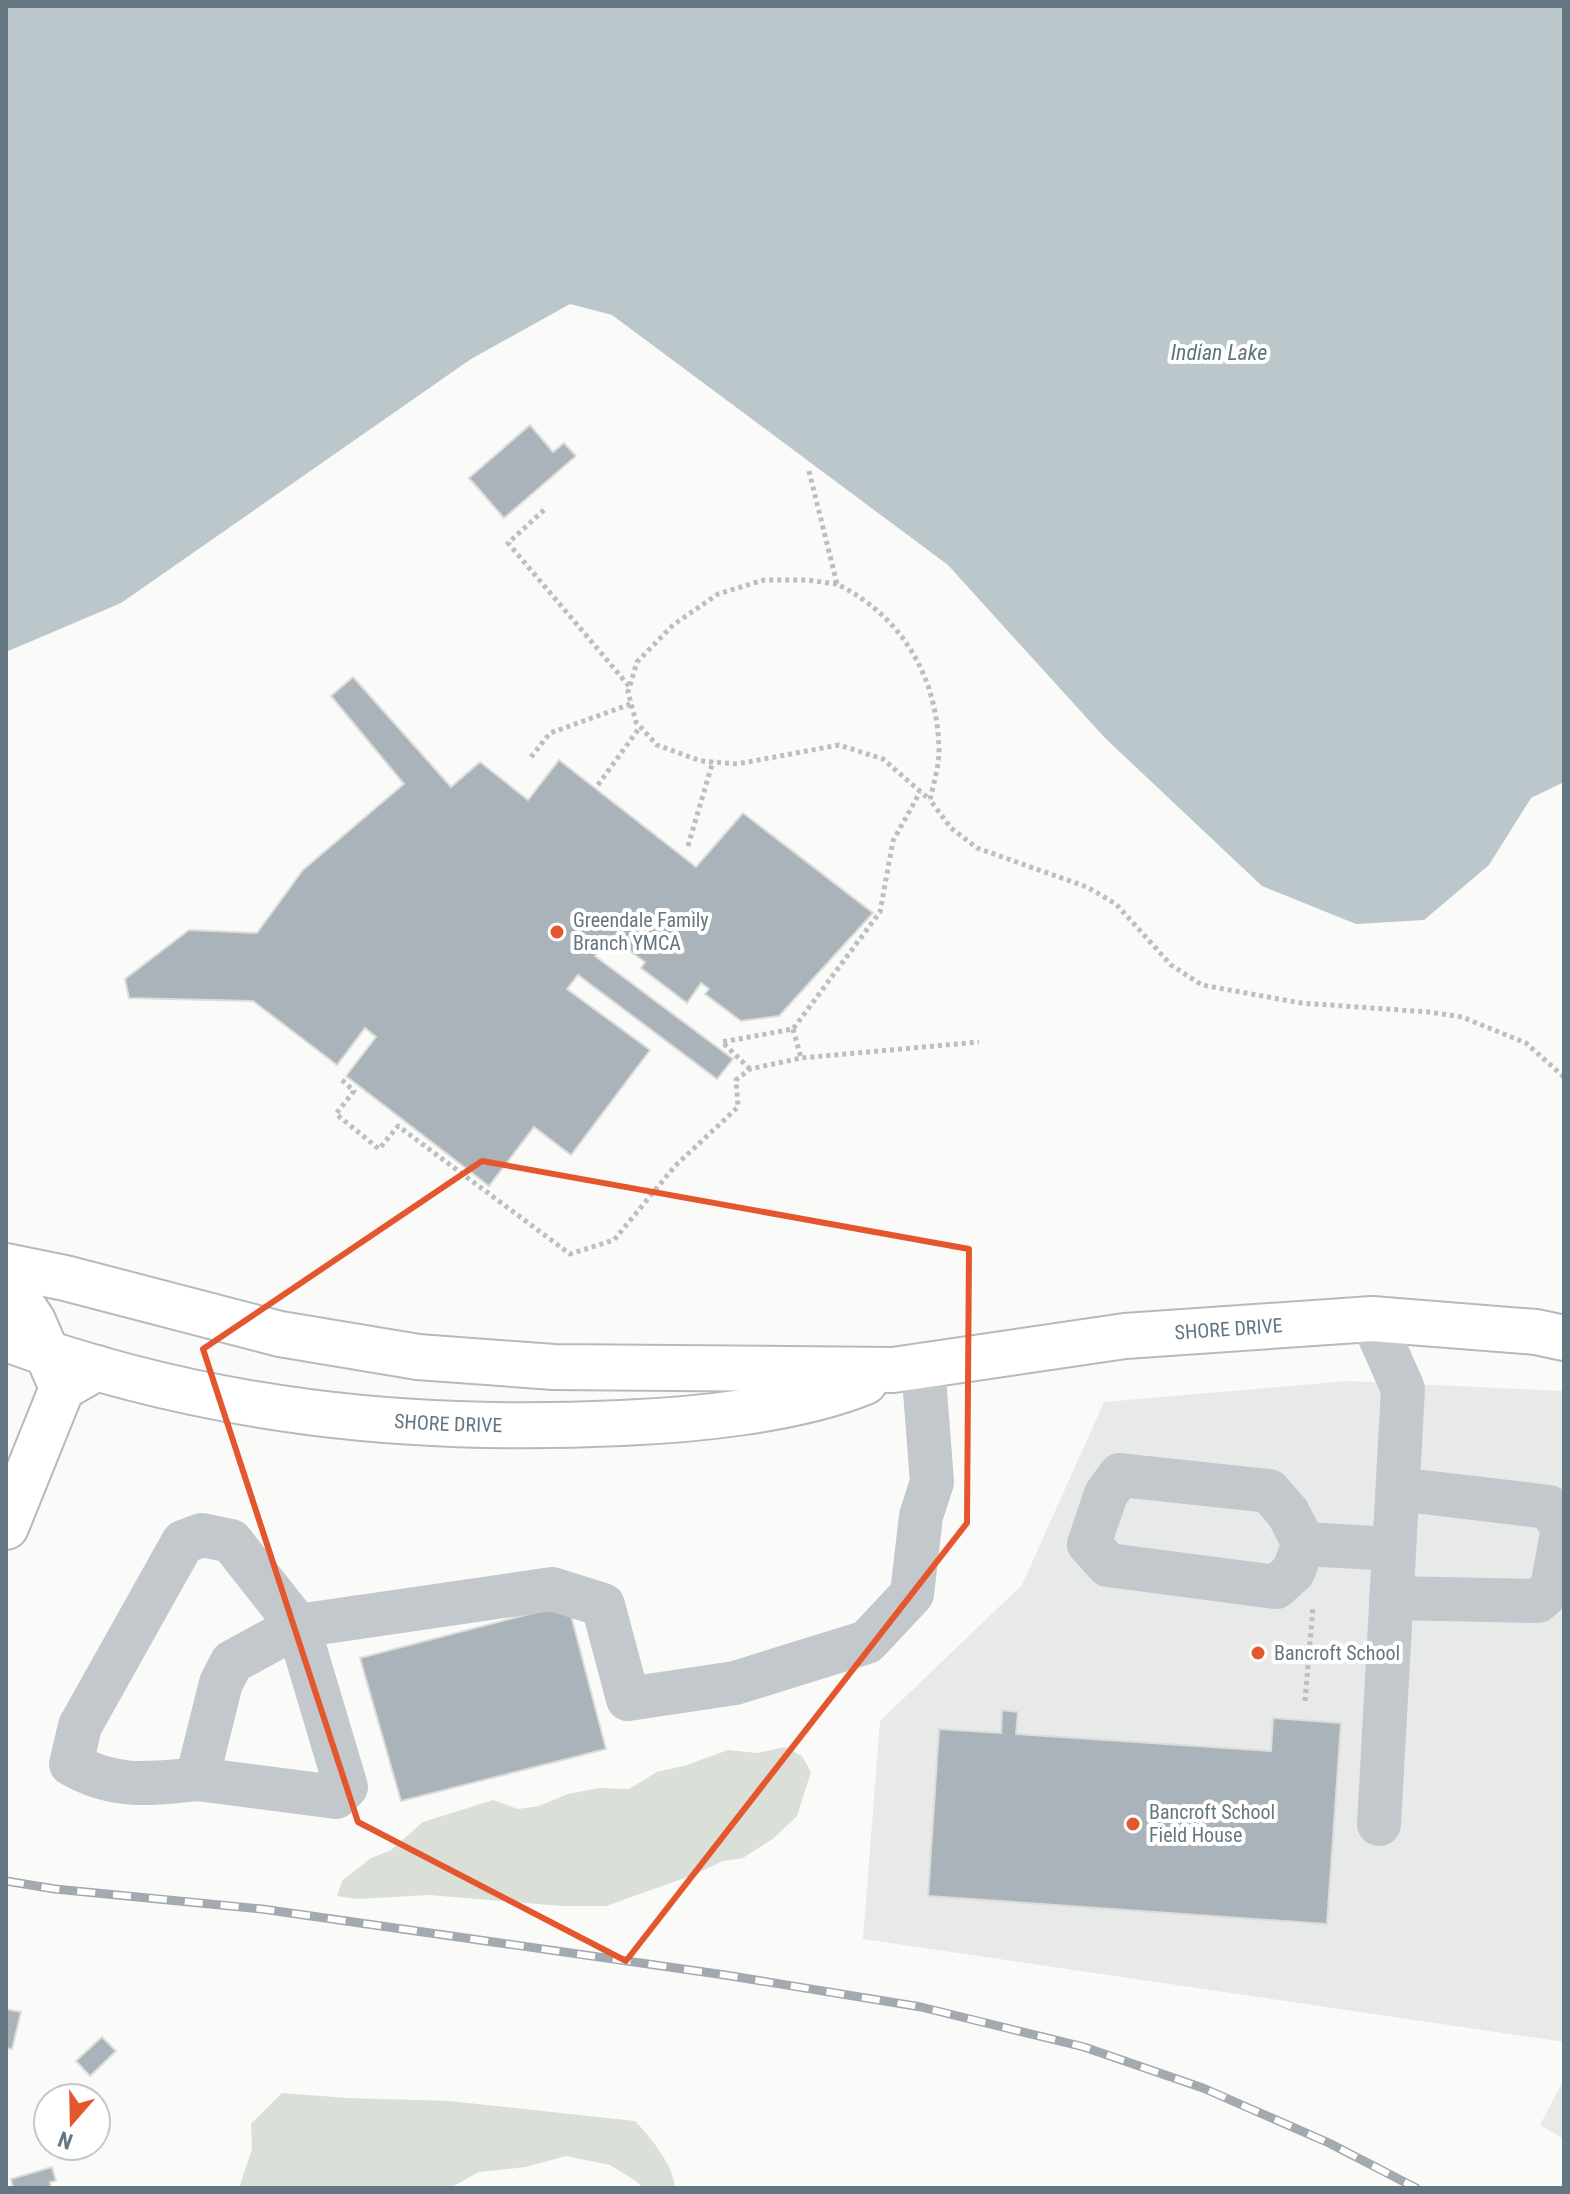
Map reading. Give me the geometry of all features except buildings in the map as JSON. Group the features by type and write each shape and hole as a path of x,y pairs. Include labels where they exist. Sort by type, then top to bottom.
{"main road":[{"name":"SHORE DRIVE","path":"6,1266 65,1278 280,1334 418,1357 554,1367 908,1368 1125,1336 1372,1319 1536,1332 1564,1338"},
{"path":"6,1281 69,1370 6,1527"},
{"name":"SHORE DRIVE","path":"6,1339 69,1370 293,1412 371,1421 528,1426 670,1421 843,1391 908,1368"}],"lane":[{"path":"1372,1319 1403,1389 1379,1824"},
{"path":"197,1779 221,1683 232,1662 298,1626 552,1589 603,1605 628,1699 735,1683 867,1642 912,1594 921,1516 932,1482 908,1368"},
{"path":"1391,1598 1538,1601 1552,1588 1563,1528 1549,1507 1398,1489"},
{"path":"202,1535 231,1541 298,1626 346,1787 336,1797 197,1779 137,1785 92,1776 71,1764 80,1726 183,1542 202,1535"},
{"path":"1311,1545 1394,1549"}],"path":[{"path":"809,471 837,584"},
{"path":"544,510 508,543 630,686"},
{"path":"930,800 939,753 934,707 921,667 901,633 874,608 837,584 764,580 718,594 673,625 637,662 628,692 636,722 657,745 701,761 737,764 839,745 883,759 930,800 951,828 977,848 1087,887 1116,904 1171,965 1202,985 1301,1003 1462,1017 1526,1043 1564,1077"},
{"path":"531,757 550,733 631,704"},
{"path":"598,785 640,727"},
{"path":"688,846 713,761"},
{"path":"750,1069 722,1042 793,1029 880,912 893,841 920,792"},
{"path":"793,1029 801,1058"},
{"path":"342,1080 354,1091 336,1114 379,1149 398,1126 570,1254 614,1240 675,1166 738,1107 736,1080 750,1069 801,1058 979,1042"},
{"path":"1305,1701 1311,1545"}],"highlighted area":[{"path":"482,1161 969,1249 967,1523 626,1961 358,1822 203,1349"}],"shaded area":[{"name":"Bancroft School","path":"1348,1381 1564,1391 1564,2042 863,1939 880,1721 1022,1585 1104,1402"},
{"path":"785,1747 802,1756 811,1772 797,1816 774,1838 743,1858 723,1861 696,1874 606,1906 562,1906 429,1895 356,1899 337,1896 342,1881 371,1858 391,1850 423,1822 493,1800 518,1809 599,1788 629,1789 657,1772 728,1750 757,1753"},
{"path":"1564,2079 1564,2139 1540,2125"},
{"path":"282,2093 450,2101 635,2121 666,2161 675,2188 643,2188 610,2165 566,2156 526,2167 479,2172 450,2188 239,2188 252,2149 251,2124"}],"water":[{"name":"Indian Lake","path":"6,6 1564,6 1564,782 1531,798 1489,865 1424,920 1356,924 1262,886 1105,738 948,565 612,315 570,304 471,359 121,603 6,652"}],"railway":[{"path":"6,1881 55,1889 262,1909 725,1975 921,2007 1084,2047 1203,2088 1329,2143 1416,2188"}],"place":[{"name":"Greendale Family Branch YMCA","path":"557,932"},
{"name":"Bancroft School","path":"1258,1653"},
{"name":"Bancroft School Field House","path":"1133,1824"}]}
